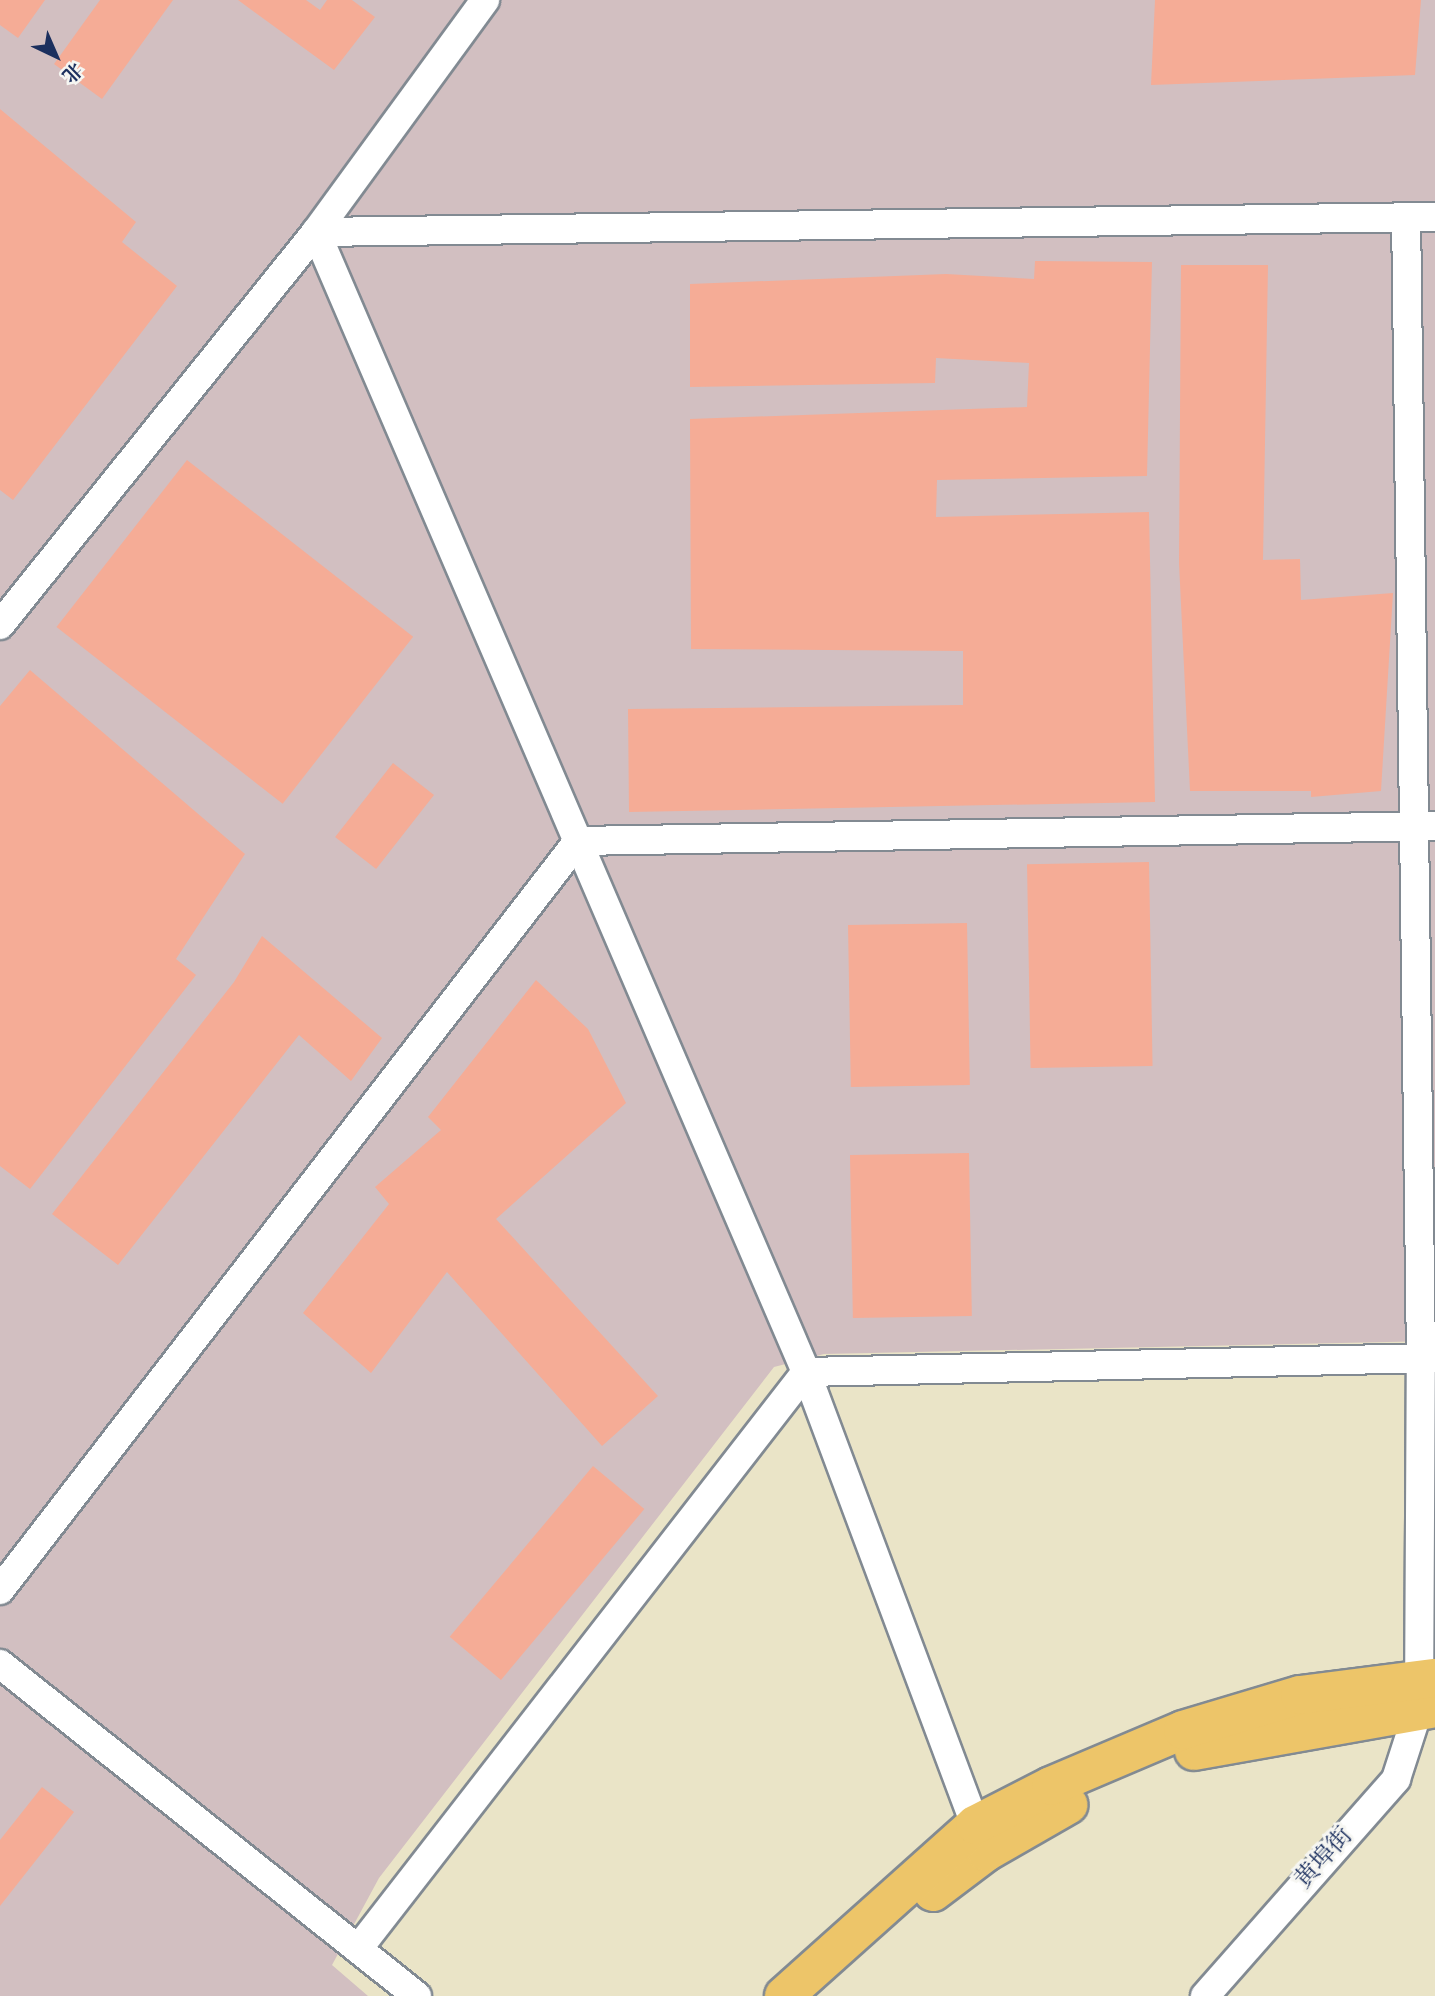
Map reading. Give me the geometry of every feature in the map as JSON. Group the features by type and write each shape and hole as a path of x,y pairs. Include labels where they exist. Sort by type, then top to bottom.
{"highway":[{"path":"784,1996 980,1838 1064,1807 1194,1751 1427,1693"},
{"path":"817,1996 911,1909 980,1838"}],"street":[{"path":"0,625 316,232 485,0"},
{"path":"316,232 1435,217"},
{"name":"黄埠街","path":"1205,1996 1396,1779 1427,1693 1426,827 1406,218"},
{"path":"316,232 806,1372 980,1838"},
{"path":"578,841 1426,827"},
{"path":"0,1590 578,841"},
{"path":"806,1372 1428,1358"},
{"path":"358,1949 806,1372"},
{"path":"0,1664 417,1996"}],"shaded area":[{"path":"0,0 1435,0 1435,1341 824,1354 774,1367 379,1878 332,1965 368,1996 0,1996"}],"building":[{"path":"0,0 45,0 18,38 0,25"},
{"path":"100,0 173,0 102,99 54,64"},
{"path":"238,0 306,0 320,10 327,0 352,0 375,17 334,70"},
{"path":"1155,0 1421,0 1415,75 1151,85"},
{"path":"0,109 136,222 122,242 177,286 13,500 0,490"},
{"path":"1035,261 1152,262 1147,476 937,480 936,517 1149,512 1155,802 629,812 628,709 963,705 963,651 691,649 690,419 1027,407 1029,363 936,358 935,383 690,387 690,284 946,274 1034,279"},
{"path":"1181,265 1268,265 1263,560 1300,559 1301,600 1393,593 1381,791 1311,797 1311,791 1190,791 1179,563"},
{"path":"187,460 413,637 283,804 56,627"},
{"path":"30,670 245,854 176,959 196,975 30,1189 0,1166 0,706"},
{"path":"393,763 434,795 376,869 335,837"},
{"path":"1149,862 1153,1066 1031,1068 1027,864"},
{"path":"967,923 970,1085 851,1087 848,925"},
{"path":"262,936 382,1038 351,1081 299,1035 118,1265 52,1214 234,982"},
{"path":"536,980 588,1029 626,1103 496,1219 658,1396 602,1446 447,1272 371,1373 303,1313 389,1204 375,1187 441,1130 428,1117"},
{"path":"969,1153 972,1316 853,1318 850,1155"},
{"path":"593,1466 644,1509 501,1680 450,1637"},
{"path":"42,1787 74,1812 0,1906 0,1840"}]}
